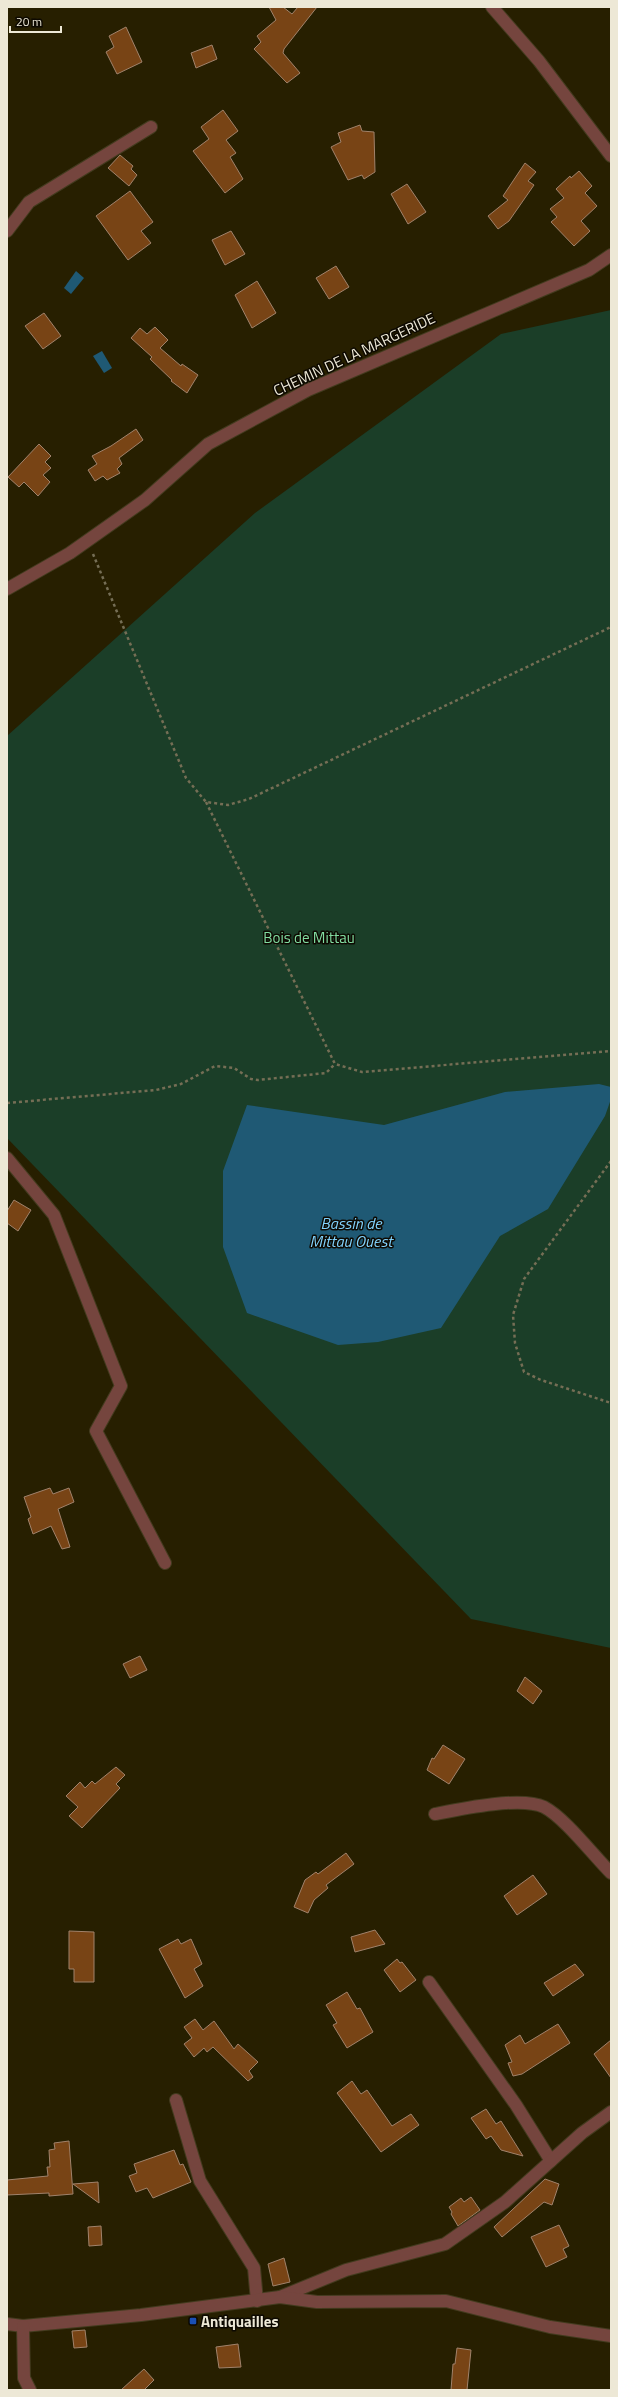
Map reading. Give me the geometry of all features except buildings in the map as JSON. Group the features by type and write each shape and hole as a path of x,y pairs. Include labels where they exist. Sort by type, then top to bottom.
{"street":[{"path":"492,7 539,60 611,156"},
{"path":"7,231 29,202 151,127"},
{"name":"CHEMIN DE LA MARGERIDE","path":"7,589 70,553 145,500 208,444 295,397 409,345 589,270 611,255"},
{"path":"7,1158 54,1215 121,1386 96,1431 165,1563"},
{"path":"435,1814 480,1805 520,1804 543,1806 558,1818 611,1873"},
{"path":"429,1982 516,2105 551,2161"},
{"path":"176,2100 200,2181 254,2268 258,2300"},
{"path":"7,2324 23,2326 173,2311 280,2297 346,2270 445,2244 505,2202 582,2132 611,2112"},
{"path":"280,2297 317,2302 446,2301 550,2327 611,2336"},
{"path":"23,2326 24,2378 30,2390"}],"path":[{"path":"88,541 186,778 206,802 335,1064 362,1072 611,1051"},
{"path":"206,802 228,805 249,798 611,627"},
{"path":"7,1103 156,1090 181,1084 215,1066 234,1068 251,1079 264,1080 326,1072 335,1064"},
{"path":"611,1161 524,1279 513,1315 515,1343 524,1372 541,1380 611,1403"}],"green space":[{"name":"Bois de Mittau","path":"611,310 611,1648 471,1619 7,1138 7,736 255,513 501,334"}],"water":[{"path":"76,271 84,278 71,294 64,288"},
{"path":"102,351 112,368 104,373 93,356"},
{"name":"Bassin de Mittau Ouest","path":"599,1084 611,1087 611,1099 605,1116 548,1209 500,1236 441,1328 378,1342 338,1345 247,1313 223,1247 223,1171 247,1105 384,1125 505,1092"}],"place":[{"name":"Antiquailles","path":"193,2321"}]}
